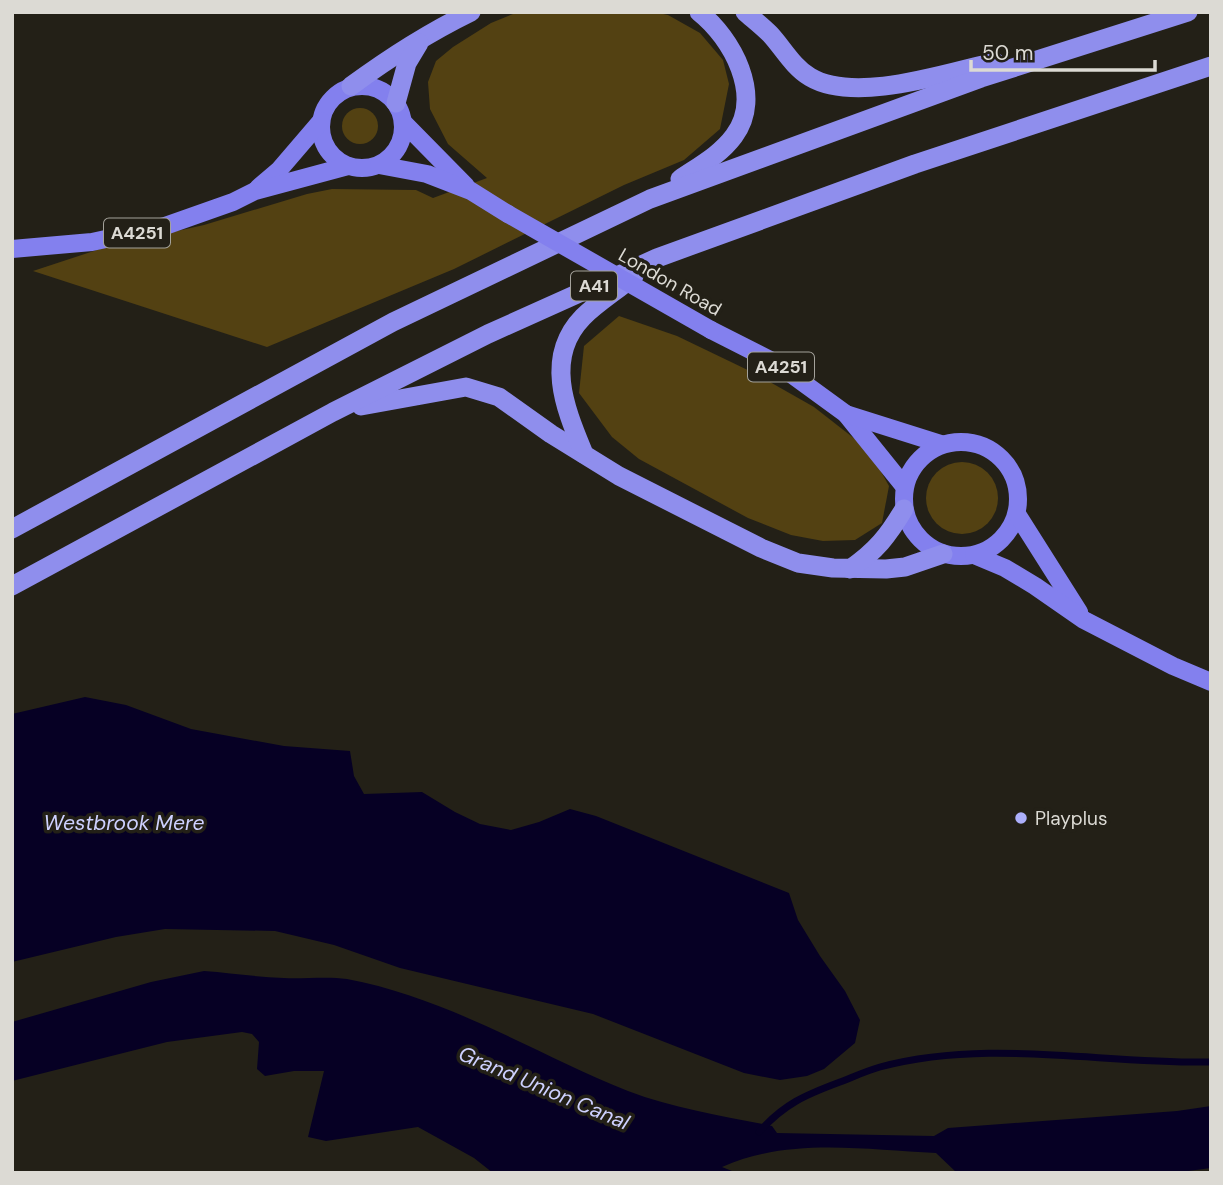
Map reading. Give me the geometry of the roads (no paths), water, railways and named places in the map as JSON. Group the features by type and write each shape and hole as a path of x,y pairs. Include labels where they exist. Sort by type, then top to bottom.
{"highway":[{"path":"351,86 387,60 471,12"},
{"path":"650,199 720,152 736,133 743,114 745,96 734,52 718,29 699,12"},
{"path":"745,12 770,34 794,64 809,77 826,84 855,90 881,87 1101,39"},
{"path":"12,529 393,322 650,199 981,78 1188,12"},
{"path":"396,103 407,63 422,39"},
{"name":"A41","path":"12,586 332,412 488,334 657,258 915,164 1211,66"},
{"path":"584,454 563,398 560,374 564,350 582,317 657,258"},
{"path":"332,412 426,392 466,387 499,397 551,434 619,476 761,548 798,563 850,569 905,566 943,554"},
{"path":"850,569 885,540 904,509"}],"main road":[{"path":"351,86 376,87 388,94 396,103 404,123 398,148 390,158 369,168 348,166 335,159 326,148 321,135 324,109 331,99 351,86"},
{"name":"A4251","path":"255,191 279,170 321,121"},
{"name":"London Road","path":"404,123 471,191"},
{"name":"London Road","path":"379,165 428,174 471,191 711,330 776,363 846,414 904,486"},
{"name":"A4251","path":"12,249 92,242 129,235 205,213 255,191 348,166"},
{"name":"London Road","path":"846,414 941,444"},
{"path":"959,441 977,443 993,451 1007,463 1019,496 1017,514 1011,528 1001,540 988,549 974,555 943,554 917,537 909,524 904,509 904,486 912,468 924,454 941,444 959,441"},
{"path":"1017,514 1084,620"},
{"path":"974,555 1005,568 1084,620 1211,682"}],"water":[{"name":"Westbrook Mere","path":"85,697 126,705 191,729 284,746 350,751 354,776 364,794 422,792 480,824 511,830 570,809 596,816 789,893 798,920 845,991 860,1020 855,1043 824,1069 807,1076 780,1080 744,1073 593,1014 400,968 334,945 275,931 165,929 116,937 12,962 12,714"},
{"name":"Grand Union Canal","path":"204,971 292,978 340,978 384,988 456,1013 628,1091 682,1107 772,1126 777,1133 934,1136 948,1128 1177,1111 1211,1106 1211,1168 1173,1173 957,1173 936,1153 828,1148 774,1152 722,1167 737,1173 493,1173 474,1158 418,1127 326,1141 308,1137 324,1071 294,1071 265,1076 257,1069 259,1042 252,1034 242,1032 167,1042 12,1081 12,1022 151,982"}],"waterway":[{"path":"759,1132 786,1107 816,1091 875,1069 921,1059 1003,1053 1211,1062"}],"place":[{"name":"Playplus","path":"1021,818"}]}
